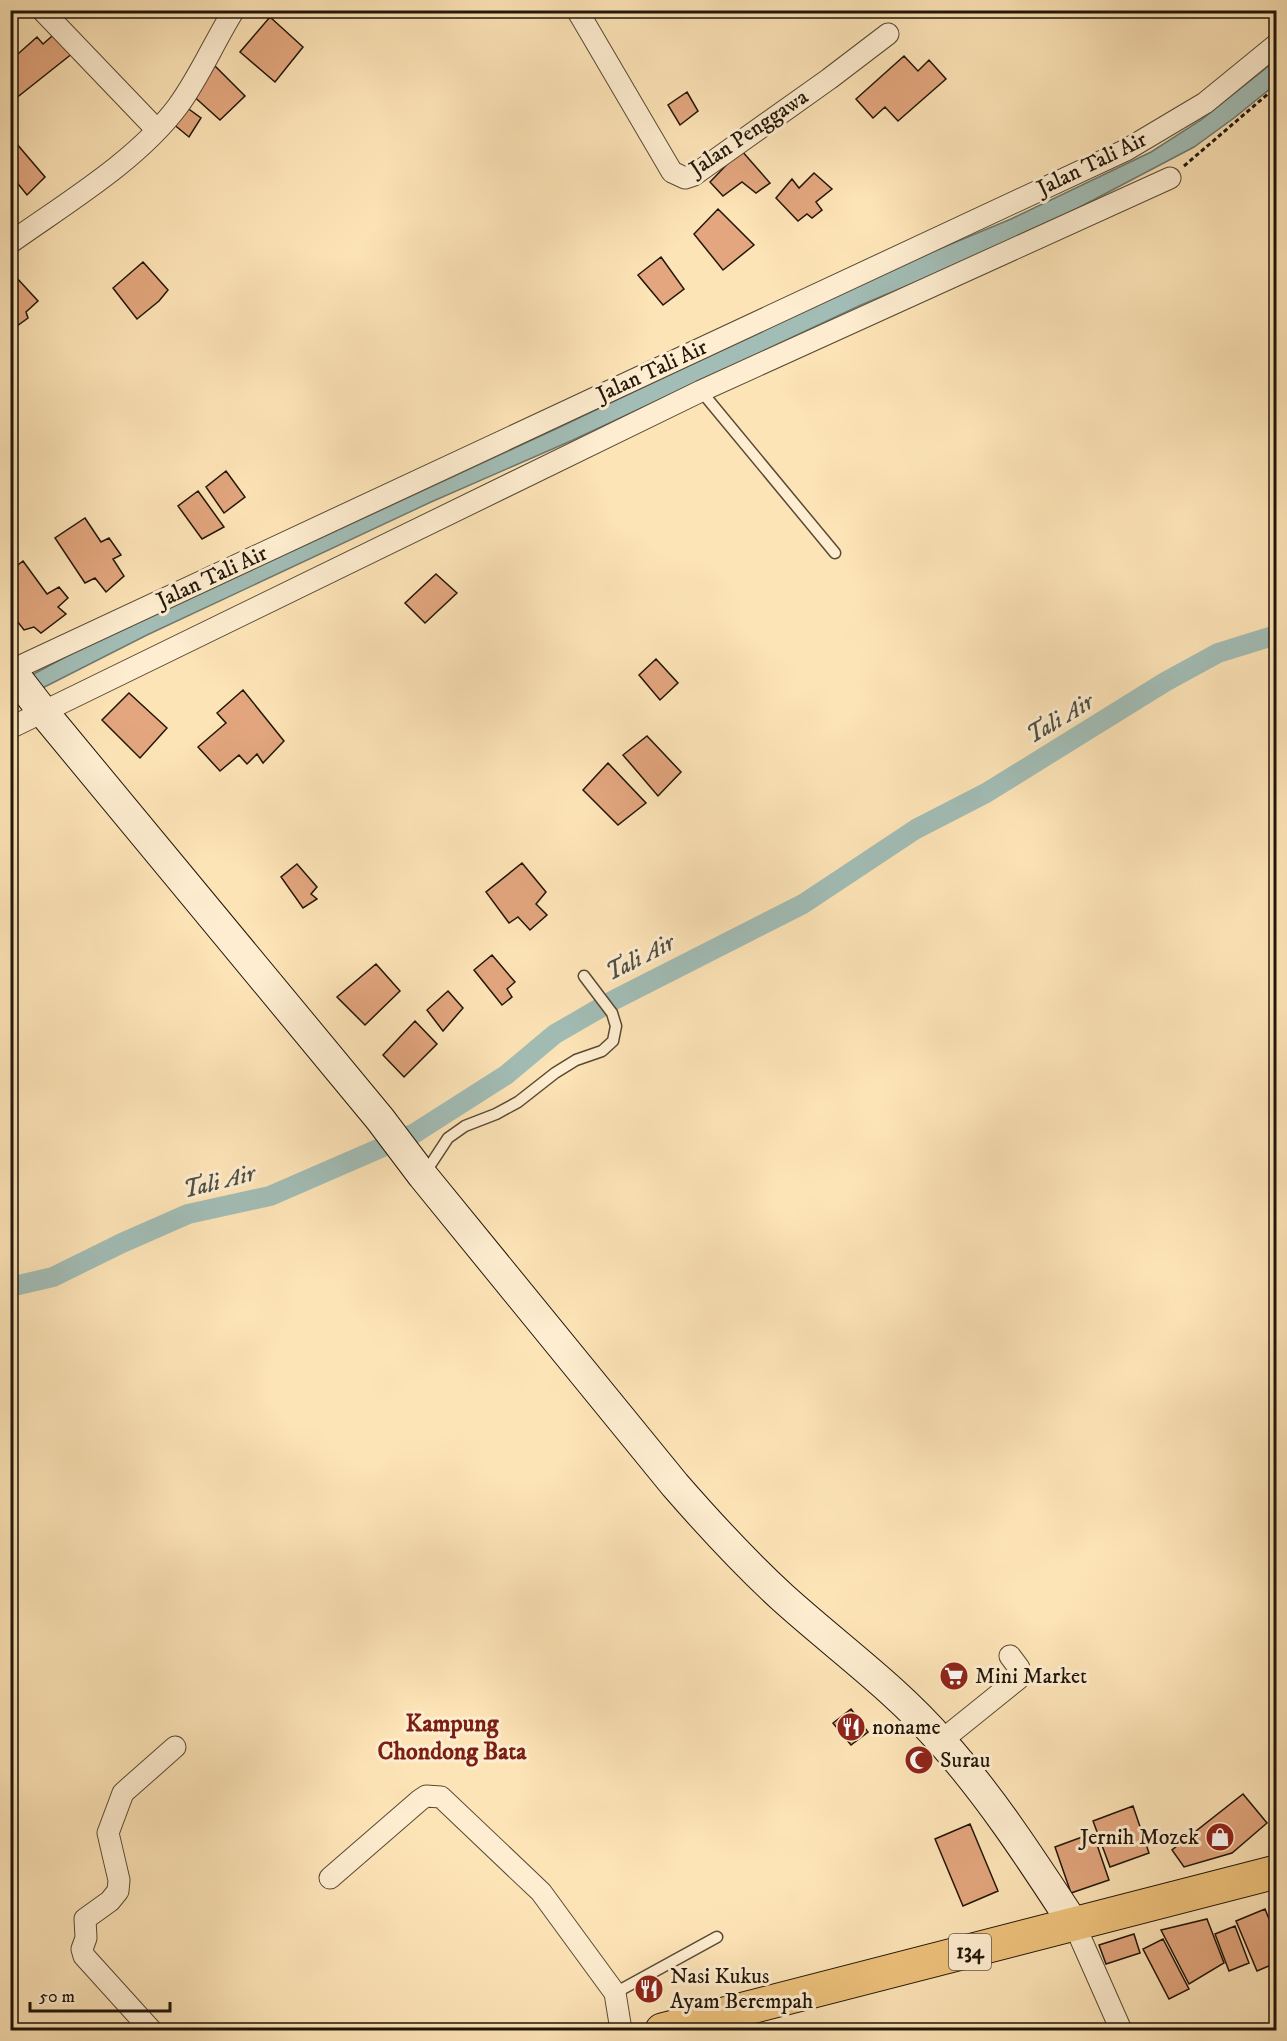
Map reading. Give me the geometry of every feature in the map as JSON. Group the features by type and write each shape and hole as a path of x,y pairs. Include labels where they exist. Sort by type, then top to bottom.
{"main road":[{"name":"134","path":"662,2031 1075,1926 1276,1872"}],"street":[{"path":"42,10 157,130"},
{"path":"10,243 123,161 157,130 189,88 234,10"},
{"name":"Jalan Penggawa","path":"577,10 672,172 685,178 694,175 810,93 888,34"},
{"name":"Jalan Tali Air","path":"11,670 1126,150 1205,103 1276,45"},
{"name":"Jalan Tali Air","path":"10,728 41,709 701,391 1170,178"},
{"path":"11,670 380,1119 423,1176 675,1485 718,1534 781,1596 902,1701 941,1740 1021,1843 1075,1926 1121,2031"},
{"path":"941,1740 1018,1679 1019,1668 1010,1656"},
{"path":"151,2031 84,1956 82,1948 86,1938 84,1924 87,1916 110,1900 118,1891 118,1880 108,1833 123,1793 175,1747"},
{"path":"330,1878 420,1800 426,1796 441,1797 539,1890 615,1993 621,2031"}],"lane":[{"path":"701,391 835,554"},
{"path":"423,1176 448,1138 465,1126 496,1114 518,1102 555,1073 576,1060 602,1051 613,1041 616,1026 612,1013 584,976"},
{"path":"615,1993 717,1937"}],"path":[{"path":"1170,178 1276,87"}],"water":[{"path":"1276,60 1276,84 1194,147 1023,237 861,305 573,440 431,502 147,635 11,704 11,686 73,653 562,426 884,272 1011,219 1151,152 1201,120"}],"building":[{"path":"270,17 303,47 275,82 240,52"},
{"path":"59,30 78,49 15,99 10,93 10,61 37,37 43,44"},
{"path":"904,56 918,71 929,60 946,79 898,121 885,107 873,118 856,99"},
{"path":"214,65 245,96 220,120 190,93"},
{"path":"687,92 698,111 680,125 668,105"},
{"path":"186,107 201,118 189,137 172,123"},
{"path":"16,143 45,177 27,195 10,174 10,147"},
{"path":"741,150 770,183 756,193 742,182 723,196 710,182"},
{"path":"814,173 832,189 816,202 822,210 812,218 807,214 798,221 776,198 792,179 799,188"},
{"path":"718,209 754,245 723,270 694,234"},
{"path":"661,257 684,289 663,305 638,275"},
{"path":"143,262 168,290 159,301 137,319 113,288"},
{"path":"15,276 38,301 26,312 28,318 10,331 10,279"},
{"path":"226,471 245,497 224,513 206,487"},
{"path":"198,491 224,527 202,539 178,506"},
{"path":"85,518 101,542 109,538 121,555 113,559 124,576 106,592 95,578 85,583 55,538"},
{"path":"23,561 47,594 59,587 68,598 58,607 66,614 41,633 34,627 24,630 10,612 10,571"},
{"path":"436,574 457,593 425,623 405,603"},
{"path":"656,659 678,683 660,700 639,675"},
{"path":"243,690 284,741 263,763 257,754 247,764 239,755 220,771 198,747 226,723 217,713"},
{"path":"129,693 167,728 140,758 102,720"},
{"path":"647,736 681,772 658,796 623,755"},
{"path":"608,763 646,803 618,825 583,790"},
{"path":"522,863 546,892 536,904 547,915 530,930 518,917 509,923 486,892"},
{"path":"297,864 317,887 311,894 317,899 303,908 281,877"},
{"path":"492,955 515,982 507,989 512,997 502,1005 474,970"},
{"path":"376,964 400,991 365,1025 337,997"},
{"path":"448,991 463,1008 443,1031 427,1010"},
{"path":"415,1021 437,1044 404,1077 383,1055"},
{"name":"noname","path":"851,1709 868,1732 851,1745 833,1723"},
{"name":"Jernih Mozek","path":"1243,1794 1267,1823 1232,1853 1184,1867 1172,1850"},
{"path":"1133,1806 1149,1853 1110,1867 1093,1821"},
{"path":"970,1824 998,1891 963,1906 935,1839"},
{"path":"1093,1833 1109,1880 1071,1893 1055,1847"},
{"path":"1265,1909 1276,1936 1276,1963 1257,1971 1236,1921"},
{"path":"1207,1919 1224,1963 1189,1984 1161,1930"},
{"path":"1235,1926 1249,1963 1229,1971 1215,1934"},
{"path":"1134,1934 1140,1953 1106,1964 1099,1945"},
{"path":"1163,1939 1189,1989 1169,1999 1143,1949"}],"waterway":[{"name":"Tali Air","path":"10,1287 53,1277 188,1214 270,1196 415,1133 506,1075 555,1034 614,1000 803,904 916,829 986,793 1165,682 1218,653 1276,635"}],"place":[{"name":"Mini Market","path":"954,1676"},
{"name":"noname","path":"851,1727"},
{"name":"Surau","path":"919,1760"},
{"name":"Jernih Mozek","path":"1220,1837"},
{"name":"Nasi Kukus Ayam Berempah","path":"649,1989"}],"district":[{"name":"Kampung Chondong Bata","path":"452,1738"}]}
